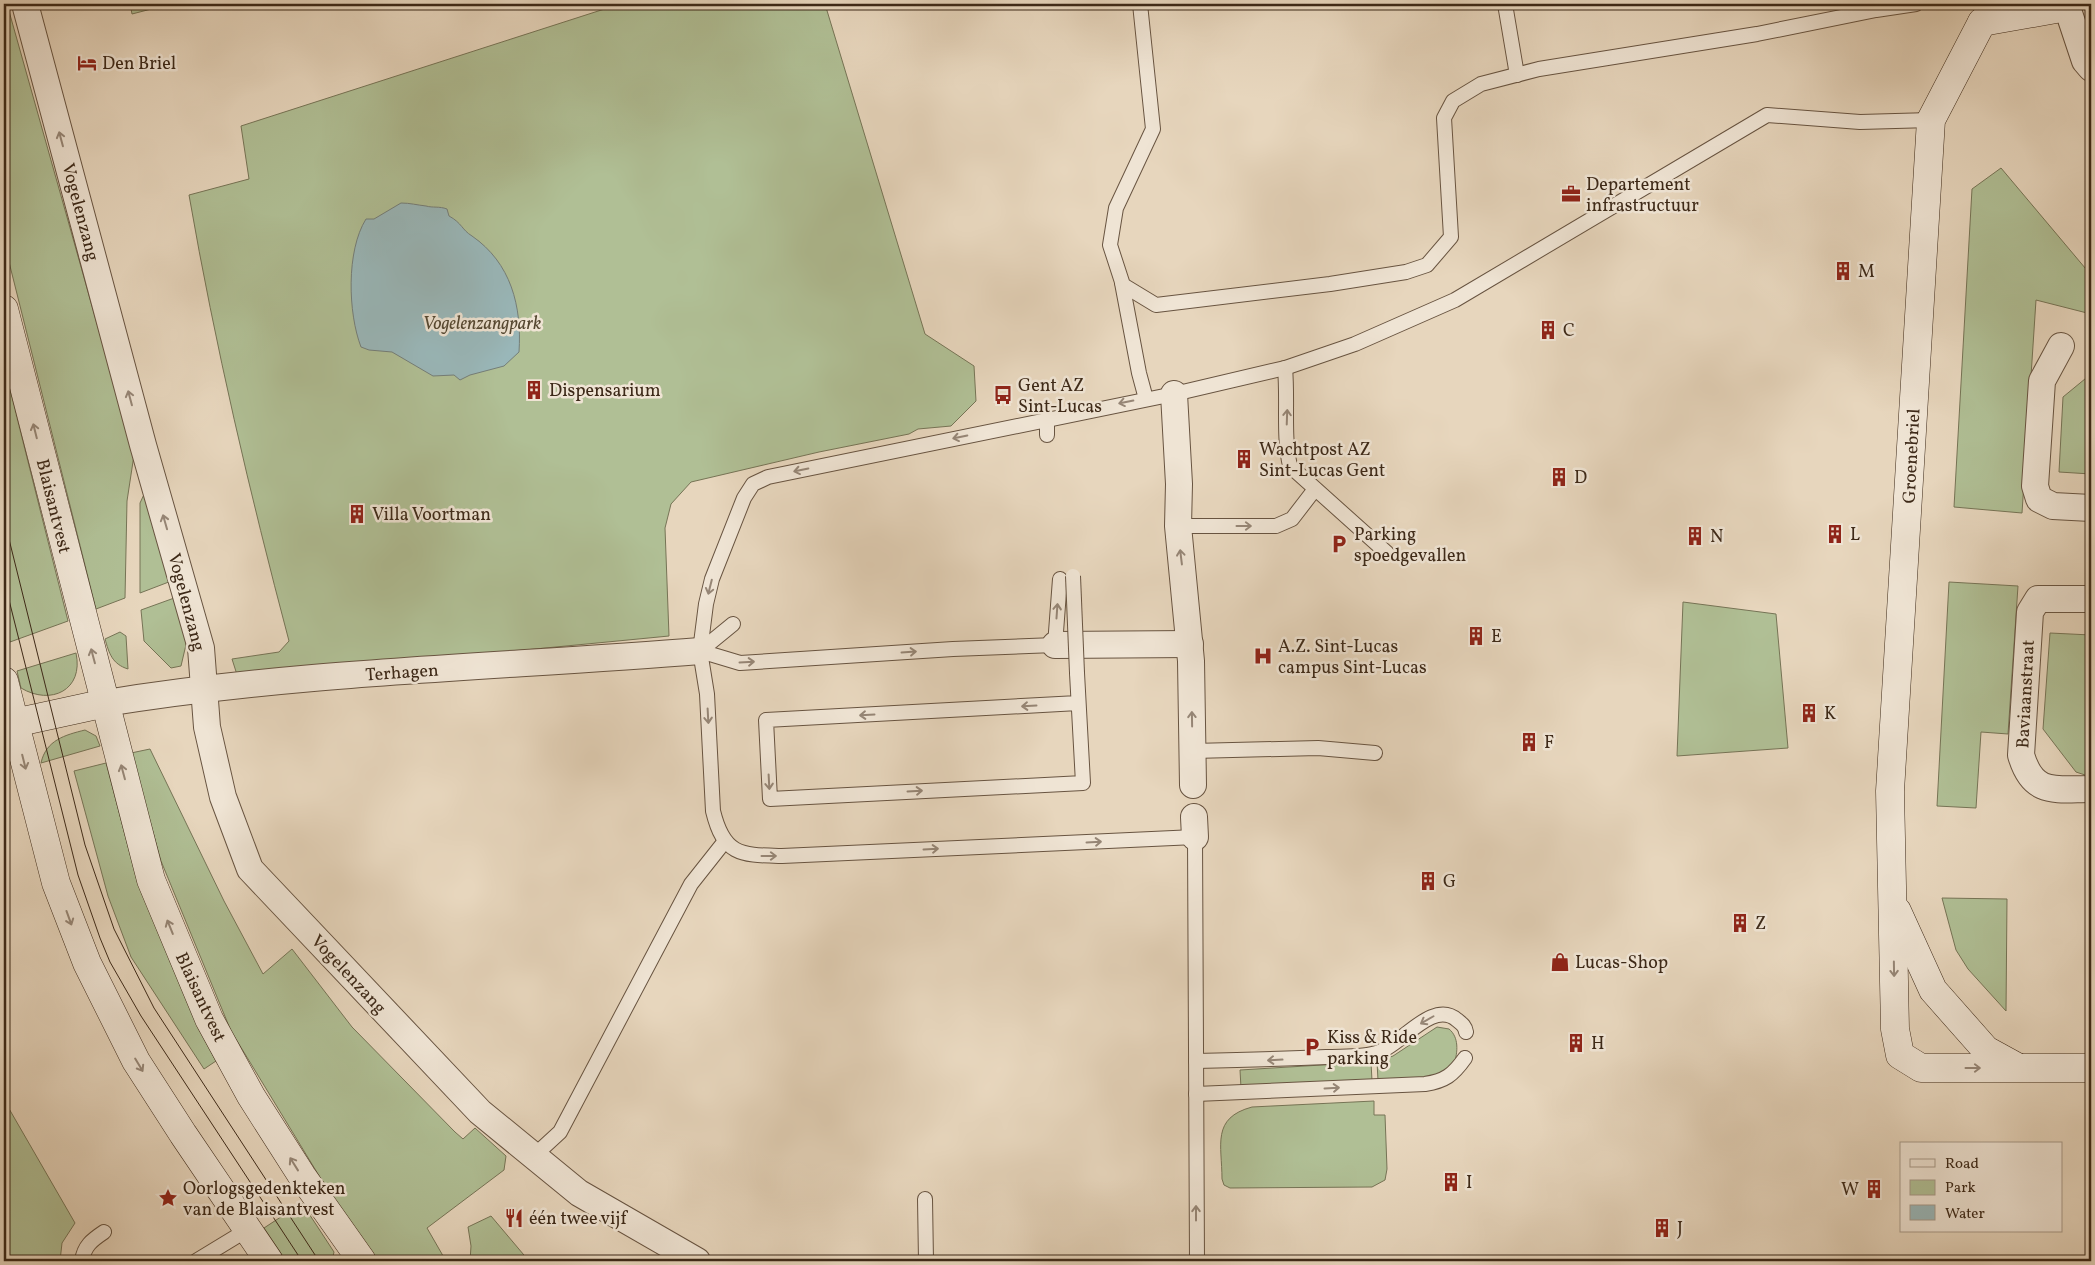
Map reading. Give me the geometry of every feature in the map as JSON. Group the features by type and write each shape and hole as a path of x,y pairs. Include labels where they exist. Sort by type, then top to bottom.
{"main road":[{"path":"1981,13 2067,6"},
{"name":"Groenebriel","path":"1981,13 1931,120 1890,791 1895,1029 1900,1054 1921,1068 2091,1068"},
{"name":"Blaisantvest","path":"4,309 151,880 209,1019 251,1096 302,1176 362,1261"},
{"path":"4,681 9,723 56,883 87,963 136,1061 269,1261"},
{"path":"9,723 106,704"},
{"path":"1893,903 1933,990 1986,1050 2018,1068"}],"street":[{"name":"Vogelenzang","path":"25,4 143,445 201,648 207,727 223,797 250,869 480,1112 535,1155 579,1193 697,1261"},
{"path":"2067,6 2085,61 2091,68"},
{"path":"2061,346 2042,381 2035,486 2039,499 2053,506 2091,508"},
{"path":"1174,394 1179,484 1178,526 1190,644 1193,785"},
{"name":"Baviaanstraat","path":"2091,600 2038,599 2030,612 2021,755 2026,774 2044,788 2091,789"},
{"path":"1055,645 1190,644"},
{"name":"Terhagen","path":"106,704 203,688 700,651"}],"lane":[{"path":"1140,4 1153,129 1116,208 1110,246 1122,283 1137,366 1146,399"},
{"path":"1505,4 1517,75"},
{"path":"1122,283 1156,305 1330,284 1406,272 1427,265 1451,237 1444,118 1453,101 1481,84 1539,69 1757,34 1876,10 1916,4"},
{"path":"1197,1261 1195,827 782,856 746,856 734,850 717,829 713,811 707,694 700,651 706,604 712,579 744,498 753,484 768,477 1174,394 1285,368 1355,344 1455,300 1767,115 1860,122 1931,120"},
{"path":"1285,368 1288,400 1286,448 1290,466 1387,554"},
{"path":"1047,419 1047,435"},
{"path":"1178,526 1276,526 1292,519 1315,490"},
{"path":"700,651 740,663 953,649 1055,645 1066,577 1077,673 1083,783 770,799 766,720 1078,704"},
{"path":"700,651 733,624"},
{"path":"1193,751 1318,748 1375,753"},
{"path":"535,1155 560,1132 691,884 725,841"},
{"path":"1196,1061 1236,1062 1374,1054 1397,1042 1424,1020 1438,1013 1454,1017 1465,1027 1466,1032"},
{"path":"1196,1094 1425,1084 1441,1081 1456,1070 1465,1058"},
{"path":"925,1199 926,1261"},
{"path":"196,1261 247,1230"},
{"path":"82,1261 83,1253 90,1241 104,1232"}],"green space":[{"path":"4,4 7,4 134,455 127,501 125,598 96,609 4,242"},
{"path":"130,4 158,4 159,7 132,14"},
{"name":"Vogelenzangpark","path":"620,4 825,4 925,334 974,366 976,401 951,426 918,429 909,434 819,452 691,482 671,504 665,528 669,636 288,673 239,681 232,659 279,652 289,641 234,419 189,195 249,179 241,126"},
{"path":"2001,168 2091,275 2091,314 2036,300 2022,513 1954,507 1972,189"},
{"path":"4,366 68,621 10,642 4,617"},
{"path":"2091,374 2091,474 2059,472 2063,397"},
{"path":"147,488 174,580 140,593 140,503"},
{"path":"1949,582 2018,586 2008,734 1981,732 1976,808 1937,806"},
{"path":"177,597 188,636 181,666 171,668 144,641 141,610"},
{"path":"1683,602 1776,614 1788,748 1677,756"},
{"path":"120,632 126,636 128,669 115,661 105,639"},
{"path":"2050,633 2091,635 2091,777 2076,772 2043,729"},
{"path":"76,653 77,666 75,677 63,691 54,695 43,695 21,688 17,671"},
{"path":"85,730 96,736 100,746 41,763 47,749 57,740"},
{"path":"150,749 224,901 263,974 292,949 352,1027 455,1132 463,1139 475,1128 506,1156 504,1170 427,1228 446,1261 379,1261 335,1202 231,1031 161,861 131,753"},
{"path":"106,763 138,884 197,1025 216,1061 204,1069 131,957 108,896 74,771"},
{"path":"1942,898 2007,899 2006,1011 1968,969 1956,950"},
{"path":"1437,1027 1449,1029 1455,1036 1457,1050 1454,1064 1436,1077 1378,1080 1377,1062 1393,1056"},
{"path":"1371,1062 1372,1081 1241,1088 1240,1070"},
{"path":"4,1100 75,1223 62,1243 60,1261 4,1261"},
{"path":"1374,1101 1374,1115 1385,1115 1387,1169 1385,1180 1372,1187 1230,1188 1224,1185 1222,1179 1222,1134 1224,1126 1230,1118 1239,1112 1252,1107"},
{"path":"302,1203 334,1252 332,1261 286,1261 264,1228"},
{"path":"491,1216 529,1261 470,1261 471,1246 468,1227"}],"water":[{"path":"401,203 447,209 449,216 485,247 505,272 516,302 519,352 504,366 470,375 460,380 454,375 433,376 392,352 369,350 361,347 353,317 351,282 355,248 366,219 374,219"}],"tram line":[{"path":"4,519 85,845 114,929 154,1008 319,1261"},
{"path":"4,580 78,875 110,962 141,1016 302,1261"}],"place":[{"name":"Den Briel","path":"87,63"},
{"name":"Departement infrastructuur","path":"1571,194"},
{"name":"M","path":"1843,271"},
{"name":"C","path":"1548,330"},
{"name":"Dispensarium","path":"534,390"},
{"name":"Gent AZ Sint-Lucas","path":"1003,395"},
{"name":"Wachtpost AZ Sint-Lucas Gent","path":"1244,459"},
{"name":"D","path":"1559,477"},
{"name":"Villa Voortman","path":"357,514"},
{"name":"L","path":"1835,534"},
{"name":"N","path":"1695,536"},
{"name":"Parking spoedgevallen","path":"1339,544"},
{"name":"E","path":"1476,636"},
{"name":"A.Z. Sint-Lucas campus Sint-Lucas","path":"1263,656"},
{"name":"K","path":"1809,713"},
{"name":"F","path":"1529,742"},
{"name":"G","path":"1428,881"},
{"name":"Z","path":"1740,923"},
{"name":"Lucas-Shop","path":"1560,962"},
{"name":"H","path":"1576,1043"},
{"name":"Kiss & Ride parking","path":"1312,1047"},
{"name":"I","path":"1451,1182"},
{"name":"W","path":"1874,1189"},
{"name":"Oorlogsgedenkteken van de Blaisantvest","path":"168,1198"},
{"name":"één twee vijf","path":"514,1218"},
{"name":"J","path":"1662,1228"}]}
